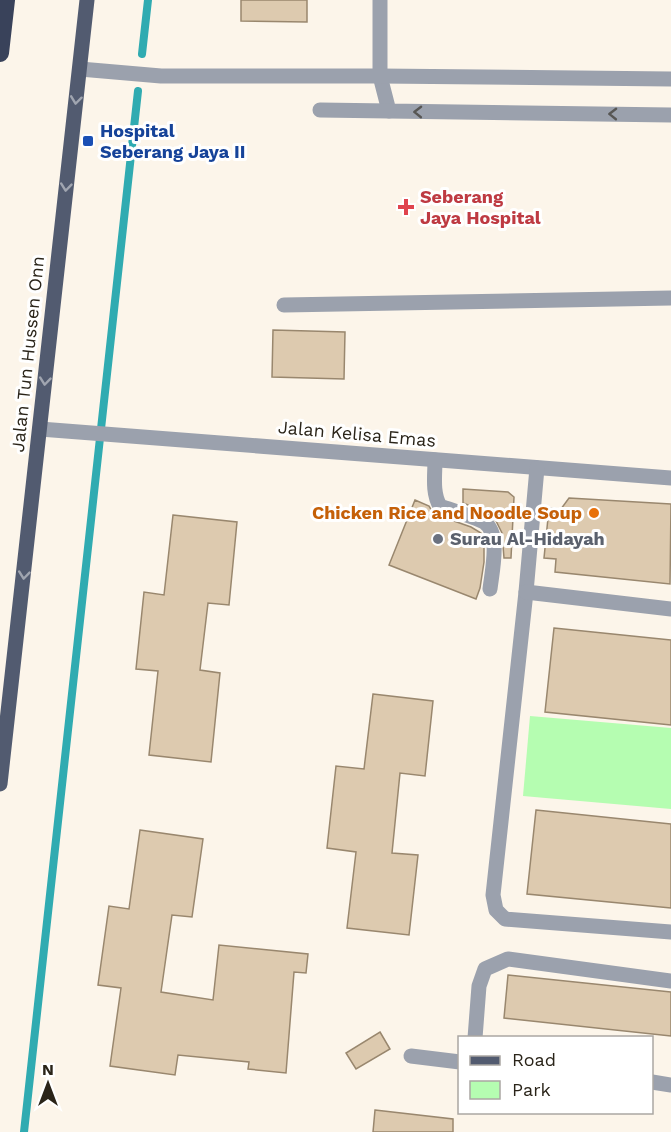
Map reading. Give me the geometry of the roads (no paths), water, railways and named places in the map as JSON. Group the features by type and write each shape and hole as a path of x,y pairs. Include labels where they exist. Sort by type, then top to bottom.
{"highway":[{"path":"0,53 6,0"}],"main road":[{"name":"Jalan Tun Hussen Onn","path":"0,784 87,0"}],"street":[{"path":"380,0 380,76 389,111"},
{"path":"80,69 161,76 671,80"},
{"path":"320,110 671,115"},
{"path":"284,305 671,298"},
{"name":"Jalan Kelisa Emas","path":"40,429 671,478"},
{"path":"435,460 436,500 440,506 484,522 492,530 494,543 490,589"},
{"path":"537,468 494,895 496,910 505,919 671,933"},
{"path":"526,592 671,609"},
{"path":"475,1036 479,986 485,969 508,959 671,981"},
{"path":"411,1056 458,1062"},
{"path":"653,1082 671,1084"}],"waterway":[{"path":"142,54 148,0"},
{"path":"24,1132 138,91"}],"place":[{"name":"Hospital Seberang Jaya II","path":"88,141"},
{"name":"Seberang Jaya Hospital","path":"406,207"},
{"name":"Chicken Rice and Noodle Soup","path":"594,513"},
{"name":"Surau Al-Hidayah","path":"438,539"}]}
